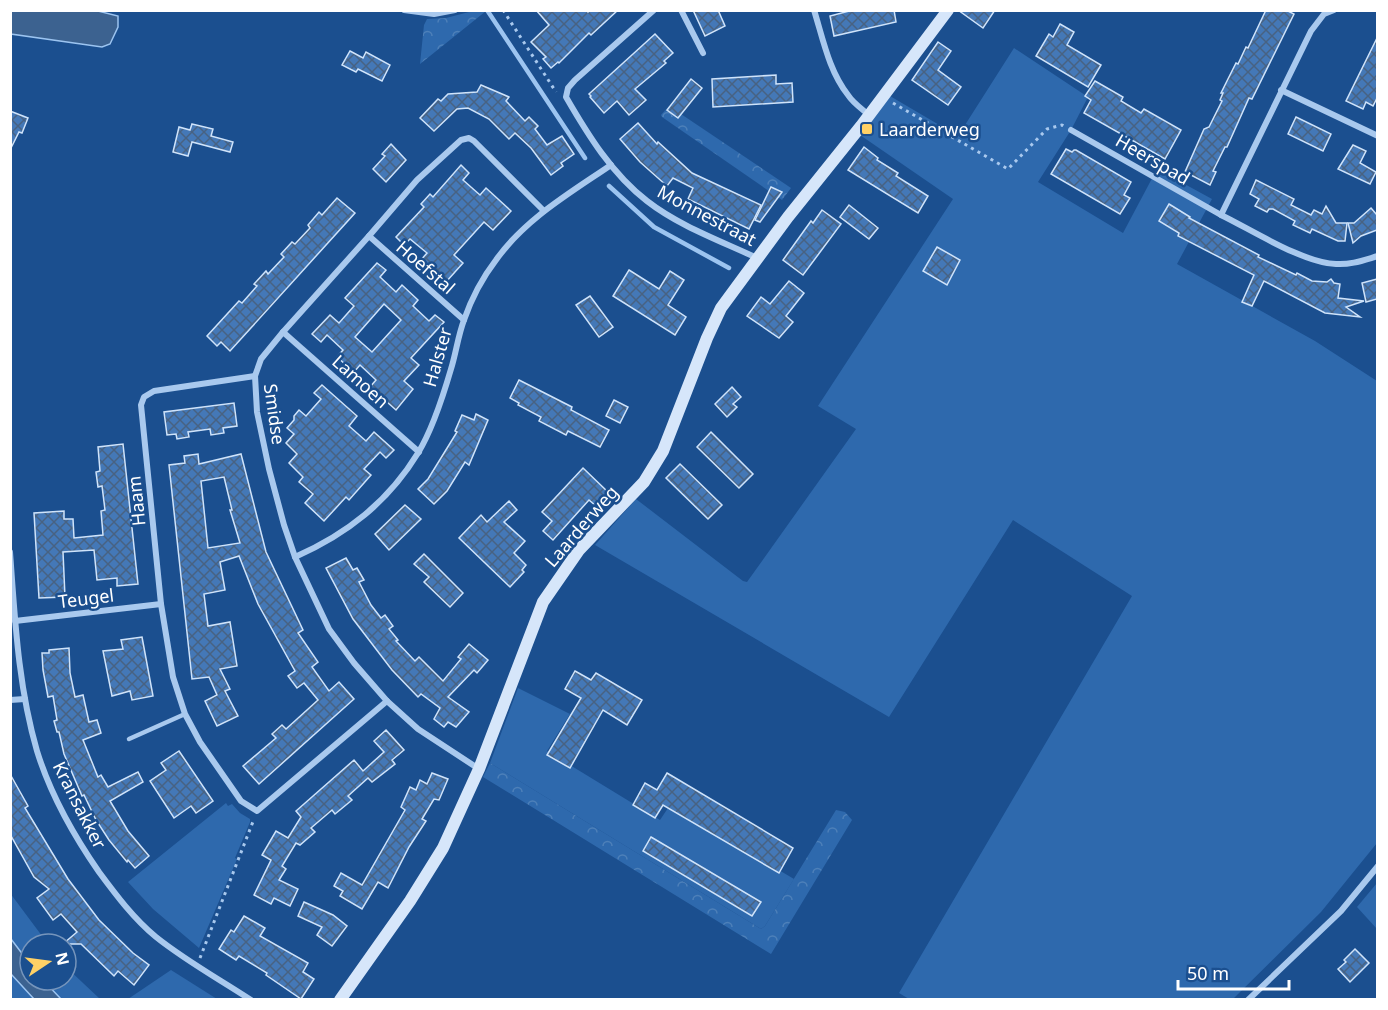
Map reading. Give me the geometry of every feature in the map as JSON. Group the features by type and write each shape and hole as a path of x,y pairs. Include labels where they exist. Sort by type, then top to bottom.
{"street":[{"path":"404,10 419,13 446,13 455,10"},
{"path":"566,97 568,88 575,80 654,10"},
{"path":"681,10 703,53"},
{"path":"814,10 830,64 837,79 849,97 869,116"},
{"name":"Laarderweg","path":"340,999 410,902 443,848 479,769 543,602 579,550 644,482 663,451 721,308 948,10"},
{"path":"1221,215 1311,31 1324,14 1334,10"},
{"path":"1281,90 1377,136"},
{"name":"Monnestraat","path":"566,97 621,178 648,202 678,221 757,258"},
{"name":"Heerspad","path":"1071,130 1221,215 1312,261 1338,264 1359,262 1377,255"},
{"name":"Smidse","path":"479,769 418,729 387,701 354,663 329,629 295,557 284,525 257,412 255,376 261,359 283,332 417,180 461,140 469,138 474,141 544,211"},
{"name":"Halster","path":"295,557 321,545 354,525 379,502 419,452 444,392 464,320 497,259 544,211 611,165"},
{"name":"Hoefstal","path":"369,236 464,320"},
{"name":"Lamoen","path":"283,332 419,452"},
{"name":"Haam","path":"255,376 154,391 144,397 141,405 161,604 173,677 185,714 200,742 241,801 257,811"},
{"name":"Kransakker","path":"10,552 15,621 25,699 38,752 59,803 85,852 117,897 155,936 197,967 251,999"},
{"name":"Teugel","path":"15,621 161,604"},
{"path":"10,700 25,699"},
{"path":"257,811 387,701"},
{"path":"1248,999 1341,911 1377,866"}],"lane":[{"path":"129,739 185,714"}],"path":[{"path":"503,10 559,96 566,97"},
{"path":"882,97 1008,169 1047,129 1062,125 1071,130"},
{"path":"197,967 257,811"}],"green space":[{"path":"473,11 486,11 420,64 424,25 427,19 446,18"},
{"path":"1014,48 1088,97 1071,130 1038,182 1123,233 1157,169 1212,199 1177,264 1315,341 1377,381 1377,843 1321,912 1233,999 909,999 899,993 1132,596 1013,520 889,717 595,545 636,499 747,582 856,429 818,406 953,199 860,135 890,96 958,136"},
{"path":"669,106 791,188 782,200 662,117 661,115"},
{"path":"518,688 570,714 547,751 660,820 670,805 794,879 765,926 761,929 490,763"},
{"path":"490,763 761,929 836,810 845,812 852,820 771,954 483,777"},
{"path":"226,803 228,806 232,804 250,819 250,822 235,858 237,859 199,948 153,909 128,882"},
{"path":"1377,883 1377,929 1357,907"},
{"path":"10,893 39,932 18,932 18,948 11,939"},
{"path":"171,970 217,999 128,999"},
{"path":"11,974 18,982 18,992 28,992 34,999 11,999"},
{"path":"78,978 100,999 61,999 54,992 78,992"}],"shaded area":[{"path":"11,10 98,11 118,16 118,27 110,44 102,47 11,34"},
{"path":"11,939 18,948 18,982 11,974"},
{"path":"28,992 54,992 61,999 34,999"}],"building":[{"path":"536,10 587,10 588,12 590,10 618,10 551,68 543,59 546,57 531,42 549,25"},
{"path":"693,10 718,10 725,26 705,36"},
{"path":"853,10 894,10 896,22 834,36 830,16"},
{"path":"958,10 995,10 983,28"},
{"path":"1266,10 1286,10 1294,14 1213,171 1216,172 1210,185 1185,172 1204,129 1209,127 1222,101 1220,100 1223,93 1221,93 1236,63 1238,64 1246,47 1248,48"},
{"path":"1060,24 1074,32 1067,45 1101,65 1088,87 1036,56 1049,34 1053,37"},
{"path":"655,34 673,53 664,61 666,63 635,89 646,100 629,115 617,101 604,113 589,94"},
{"path":"1377,38 1377,98 1373,106 1366,102 1363,109 1346,101"},
{"path":"938,42 951,51 938,70 961,87 948,105 912,80"},
{"path":"350,51 363,58 366,52 390,65 382,81 358,69 356,72 342,65"},
{"path":"776,75 776,84 792,83 793,102 713,107 712,79"},
{"path":"691,79 702,88 678,118 667,110"},
{"path":"1095,81 1123,97 1121,101 1141,113 1144,109 1181,130 1165,159 1084,113 1091,100 1085,96"},
{"path":"481,85 509,97 506,101 525,121 529,117 538,126 535,129 547,145 562,136 574,154 561,163 563,166 551,175 531,148 515,133 509,139 489,119 468,108 457,109 434,131 420,118 438,99 441,101 448,94 477,92"},
{"path":"10,111 28,118 22,133 19,132 10,150"},
{"path":"1296,117 1331,134 1323,151 1288,134"},
{"path":"638,123 657,144 658,142 692,173 761,205 749,229 688,199 693,188 673,178 667,186 640,162 620,139"},
{"path":"192,124 213,129 211,136 233,142 230,152 192,142 188,156 173,152 179,127 190,130"},
{"path":"391,144 406,160 386,182 373,169 385,156 382,154"},
{"path":"1353,145 1366,151 1360,163 1376,172 1370,184 1338,169"},
{"path":"864,147 878,158 877,160 898,173 896,176 928,196 918,213 848,170"},
{"path":"1066,149 1072,152 1076,150 1131,182 1124,195 1130,198 1120,214 1051,174"},
{"path":"461,165 469,173 463,180 480,195 486,188 511,211 493,230 484,222 454,255 463,263 446,282 421,260 427,253 410,239 404,245 396,237 424,207 421,204 430,194 433,197"},
{"path":"1256,180 1294,199 1291,205 1311,215 1314,210 1322,214 1326,206 1336,223 1347,223 1345,241 1338,241 1312,229 1310,233 1293,225 1295,221 1273,209 1267,212 1255,206 1259,199 1250,194"},
{"path":"771,187 782,192 760,222 755,220"},
{"path":"337,198 355,213 230,351 221,342 217,346 207,336 239,301 242,303 266,271 268,274 284,257 281,254 292,242 295,244 310,228 308,225 319,212 322,215"},
{"path":"1169,204 1189,218 1259,255 1258,257 1296,275 1297,273 1312,281 1327,282 1331,279 1334,283 1340,284 1338,298 1364,301 1346,307 1360,317 1325,313 1264,281 1252,306 1242,302 1254,275 1178,236 1179,233 1159,221"},
{"path":"849,205 878,228 869,239 840,217"},
{"path":"1371,208 1377,215 1377,230 1361,236 1353,243 1348,223 1354,223"},
{"path":"822,210 841,224 803,275 783,260 811,221 813,223"},
{"path":"937,247 960,260 947,285 923,271"},
{"path":"377,263 386,270 380,277 396,292 402,285 418,300 413,306 429,321 435,315 444,322 411,358 419,365 404,381 413,389 396,410 370,387 376,380 360,365 354,372 337,357 343,350 327,335 321,342 312,334 330,315 339,323 354,306 345,298","holes":["384,304 401,320 372,352 355,337"]},
{"path":"629,270 659,289 670,271 684,280 668,305 686,317 675,335 613,296"},
{"path":"1377,279 1377,299 1366,302 1362,283"},
{"path":"789,281 804,293 786,316 793,322 779,338 747,316 761,297 770,304"},
{"path":"590,296 613,327 599,337 576,305"},
{"path":"519,380 572,407 571,410 609,430 600,447 568,431 566,435 539,421 541,417 518,405 519,403 510,398"},
{"path":"322,385 357,416 349,426 366,441 374,432 394,450 386,458 380,452 364,469 371,475 349,500 346,497 324,521 305,503 313,494 299,482 303,477 289,463 297,454 286,443 294,434 287,428 294,420 294,416 299,410 306,416 321,399 314,393"},
{"path":"732,387 741,397 733,404 737,407 727,417 715,404"},
{"path":"614,400 628,407 620,423 606,416"},
{"path":"234,403 237,426 223,428 224,433 211,435 210,429 188,432 189,437 177,439 176,434 167,435 164,412"},
{"path":"476,414 488,420 469,465 465,462 447,491 434,504 418,489 428,479 457,432 455,431 462,415 474,420"},
{"path":"711,432 753,474 739,488 697,447"},
{"path":"123,444 138,584 117,586 117,578 97,580 94,550 63,552 65,597 39,598 34,513 64,511 64,519 73,519 74,538 103,535 101,511 105,510 102,486 98,487 96,472 100,471 98,447"},
{"path":"198,454 199,464 241,454 266,552 303,630 298,633 318,662 312,667 329,691 339,682 354,699 259,784 243,766 276,738 272,734 282,725 286,729 318,700 304,683 297,688 288,676 295,671 258,604 239,556 220,562 225,590 204,594 208,626 230,622 237,666 220,669 230,689 225,691 238,716 217,726 205,701 217,695 209,677 192,679 169,465 185,463 184,456","holes":["224,477 232,510 230,510 240,543 208,548 201,481"]},
{"path":"680,464 722,505 708,519 666,478"},
{"path":"583,468 609,493 596,506 589,500 553,540 543,531 552,521 542,512"},
{"path":"509,501 517,510 504,522 525,541 514,553 526,565 522,570 524,572 510,587 459,538 481,515 487,522"},
{"path":"405,505 421,519 389,550 375,534"},
{"path":"424,554 463,593 450,607 424,582 429,577 414,564"},
{"path":"346,558 353,570 357,568 364,580 359,582 371,605 381,618 385,615 393,626 389,629 398,640 396,641 415,661 419,657 443,681 461,659 458,657 469,644 488,660 477,673 474,670 448,697 469,712 456,727 448,722 444,727 434,719 440,708 421,694 418,697 392,670 353,619 326,568"},
{"path":"142,637 153,696 132,700 130,691 112,696 103,651 123,649 121,640"},
{"path":"69,648 70,673 75,697 83,695 89,722 97,720 101,733 83,740 98,777 101,775 108,787 138,772 143,782 110,801 128,831 149,856 135,868 109,840 84,795 82,796 64,754 59,732 57,732 53,696 48,697 42,653"},
{"path":"575,671 591,680 596,673 642,700 627,725 603,710 570,768 547,755 581,698 565,689"},
{"path":"386,730 404,750 392,760 395,764 372,782 368,778 348,796 352,800 335,814 332,810 311,828 315,832 300,845 296,843 282,866 286,869 279,880 298,889 290,906 274,898 271,904 254,895 271,860 262,855 276,831 288,838 301,817 296,811 354,760 363,771 384,752 374,741"},
{"path":"179,751 213,801 196,813 191,806 174,818 150,781 166,770 161,763"},
{"path":"432,773 448,779 439,800 434,799 422,819 426,821 409,847 388,888 378,882 362,909 340,896 343,891 334,886 341,873 362,885 405,810 401,807 410,787 416,790 420,780 427,784"},
{"path":"667,773 793,848 779,873 663,805 655,818 633,805 645,783 657,790"},
{"path":"10,774 28,806 25,808 68,879 99,920 149,965 134,985 118,971 114,976 81,944 78,944 78,932 61,914 53,920 37,898 49,889 34,877 10,834"},
{"path":"651,837 761,902 752,916 643,851"},
{"path":"304,902 333,915 347,926 332,946 317,935 322,927 298,916"},
{"path":"244,916 265,928 260,936 308,963 303,972 314,979 301,999 266,975 267,973 239,956 236,960 219,949 231,930 234,932"},
{"path":"1355,949 1369,963 1350,982 1338,969"}],"waterway":[{"path":"487,10 585,158"},
{"path":"609,186 654,227 729,268"}],"place":[{"name":"Laarderweg","path":"867,129"}]}
